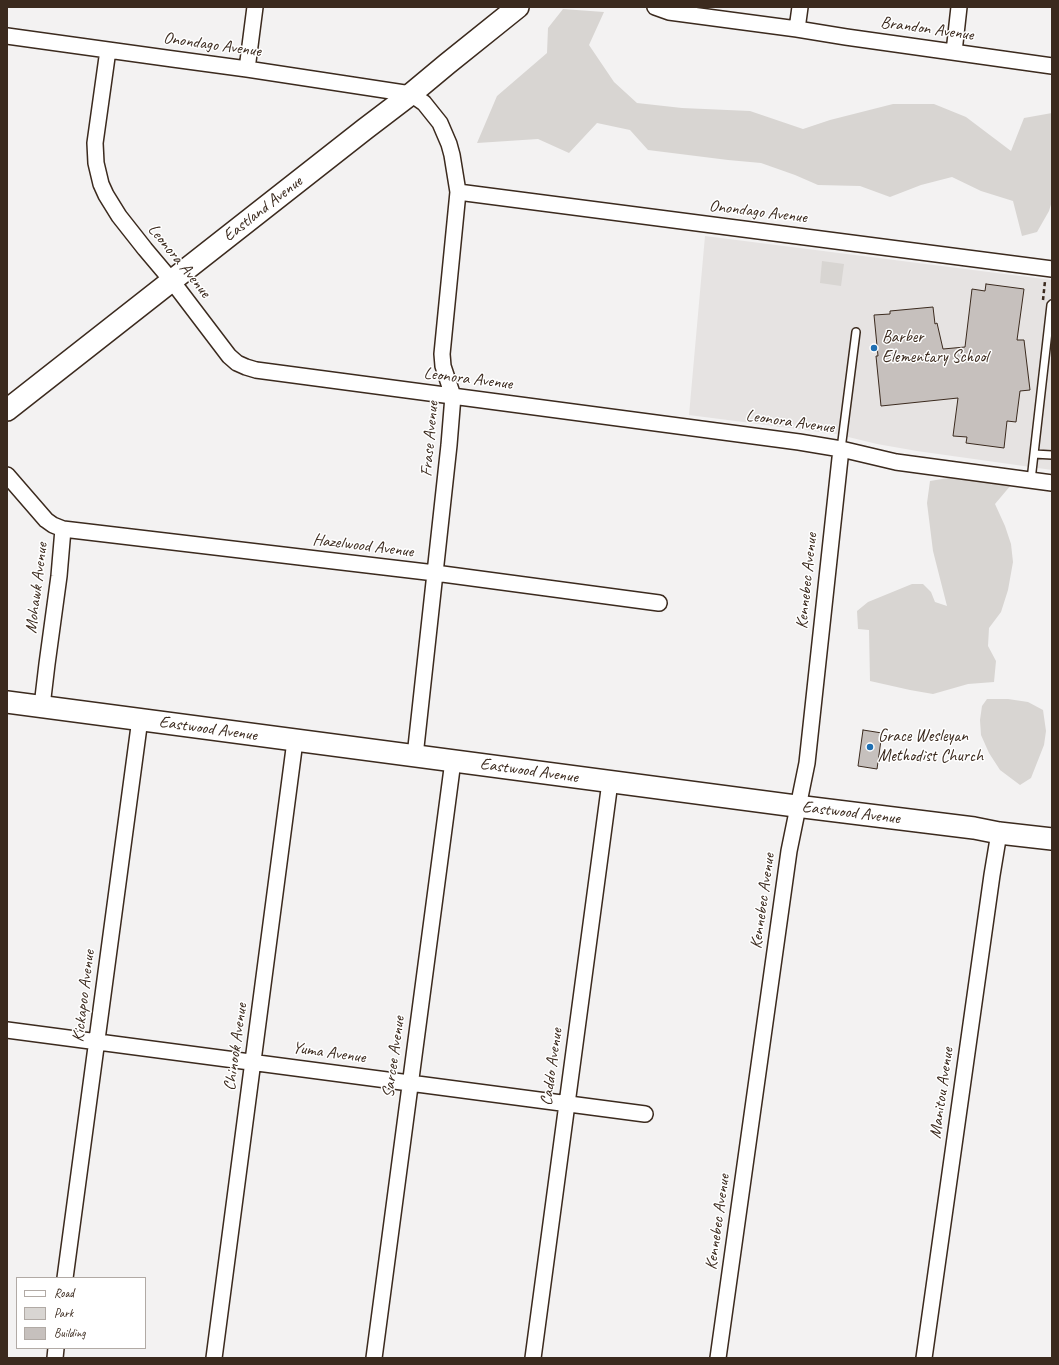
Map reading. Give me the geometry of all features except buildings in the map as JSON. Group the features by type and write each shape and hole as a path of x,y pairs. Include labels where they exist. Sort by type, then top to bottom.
{"street":[{"path":"247,68 255,7"},
{"name":"Eastland Avenue","path":"7,410 411,94 518,7"},
{"name":"Brandon Avenue","path":"655,7 669,12 1052,66"},
{"path":"797,29 800,7"},
{"path":"954,52 959,7"},
{"name":"Onondago Avenue","path":"7,36 247,68 411,94"},
{"name":"Leonora Avenue","path":"108,50 95,143 96,163 101,184 119,216 172,281 229,356 237,363 256,370 791,441 841,449 896,462 1052,482"},
{"name":"Frase Avenue","path":"411,94 428,107 440,123 452,155 458,192 442,354 442,366 453,396 416,756"},
{"name":"Onondago Avenue","path":"458,192 1049,275"},
{"name":"Kennebec Avenue","path":"718,1358 789,851 807,763 841,449"},
{"name":"Mohawk Avenue","path":"7,475 46,520 63,529 59,576 46,664 42,706"},
{"name":"Hazelwood Avenue","path":"63,529 659,603"},
{"name":"Eastwood Avenue","path":"7,702 295,741 1052,839"},
{"name":"Kickapoo Avenue","path":"65,1277 98,1042 140,720"},
{"name":"Chinook Avenue","path":"214,1358 295,741"},
{"name":"Sarcee Avenue","path":"374,1358 453,761"},
{"name":"Caddo Avenue","path":"533,1358 610,782"},
{"name":"Manitou Avenue","path":"924,1358 999,833"},
{"name":"Yuma Avenue","path":"7,1030 645,1114"}],"lane":[{"path":"1030,480 1051,305"},
{"path":"841,449 856,332"},
{"path":"1034,454 1052,456"}],"path":[{"path":"1044,289 1049,275"}],"shaded area":[{"name":"Barber Elementary School","path":"705,236 1052,280 1052,470 917,451 877,444 836,434 689,415"}],"green space":[{"path":"563,9 604,12 589,45 614,82 637,103 682,108 750,111 803,129 830,120 893,104 934,104 966,117 1011,151 1024,118 1052,113 1052,201 1049,211 1037,232 1022,236 1013,201 981,191 952,177 921,185 890,197 860,186 818,185 761,163 648,150 630,130 597,123 569,153 538,139 477,143 497,96 547,53 548,28"},
{"path":"822,261 844,264 841,286 820,283"},
{"path":"954,477 1011,485 995,504 1011,544 1013,562 1008,590 1001,612 989,628 988,646 996,661 994,682 968,684 933,694 870,681 869,630 858,629 857,611 868,602 912,584 923,584 931,592 935,602 947,606 933,551 927,503 930,481"},
{"path":"987,699 1008,699 1028,702 1043,710 1046,731 1044,745 1031,778 1020,785 1000,770 989,753 981,735 980,720 982,706"}],"place":[{"name":"Barber Elementary School","path":"874,348"},
{"name":"Grace Wesleyan Methodist Church","path":"870,747"}]}
